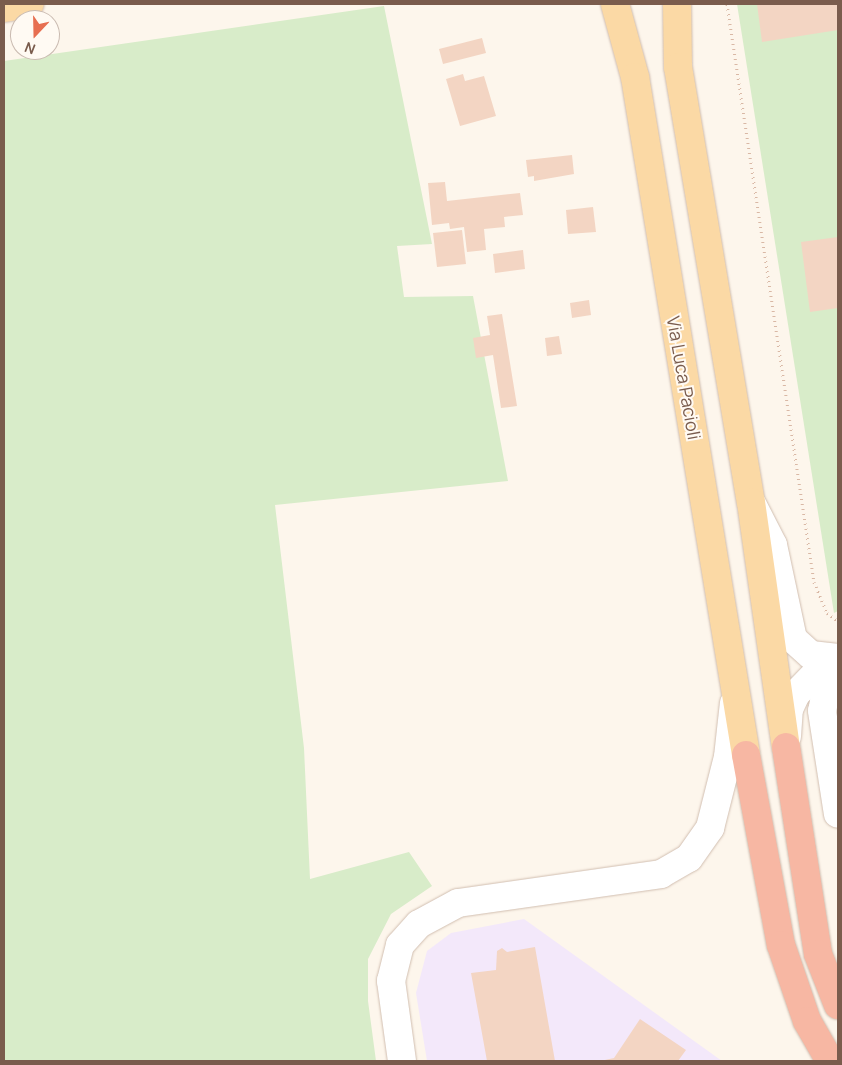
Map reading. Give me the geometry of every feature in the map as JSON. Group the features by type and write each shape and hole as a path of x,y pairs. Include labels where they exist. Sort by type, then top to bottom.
{"highway":[{"path":"786,747 818,954 838,1005"},
{"path":"746,755 781,945 807,1021 830,1061"}],"main road":[{"path":"4,8 30,4"},
{"name":"Via Luca Pacioli","path":"615,4 635,77 736,684 746,755"},
{"path":"677,4 679,77 751,502 786,747"}],"street":[{"path":"751,502 774,545 793,639 812,655 838,658"},
{"path":"786,747 789,709 796,694 819,670 838,663"},
{"path":"838,669 827,686 822,711 838,814"},
{"path":"402,1061 391,981 400,945 419,924 458,903 661,874 689,858 710,828 728,757 736,684"}],"path":[{"path":"727,4 814,582 827,613 838,621"}],"shaded area":[{"path":"524,919 722,1061 427,1061 416,993 427,951 451,933"}],"green space":[{"path":"737,4 838,4 838,611 834,613"},
{"path":"384,6 432,244 397,246 404,297 473,296 508,481 275,505 304,748 310,879 409,852 432,886 391,914 368,959 368,1001 376,1061 4,1061 4,61 60,60 60,53"}],"building":[{"path":"757,4 838,4 838,30 762,42"},
{"path":"482,38 486,53 443,64 439,49"},
{"path":"463,74 465,81 484,76 496,116 460,126 446,79"},
{"path":"572,155 574,174 534,181 534,176 528,177 526,160"},
{"path":"445,182 447,201 520,193 523,215 504,217 505,227 484,229 486,250 467,252 464,227 450,229 449,223 432,225 428,183"},
{"path":"593,207 596,232 568,234 566,210"},
{"path":"462,230 466,264 437,267 433,233"},
{"path":"838,237 838,308 810,312 801,242"},
{"path":"523,250 525,269 495,273 493,254"},
{"path":"589,300 591,315 572,318 570,303"},
{"path":"502,314 517,406 501,408 493,355 476,358 473,338 490,335 487,316"},
{"path":"559,336 562,354 547,356 545,338"},
{"path":"535,947 555,1061 487,1061 471,973 496,970 497,951 502,948 507,952"},
{"path":"640,1019 686,1050 678,1061 600,1061 614,1058"}]}
